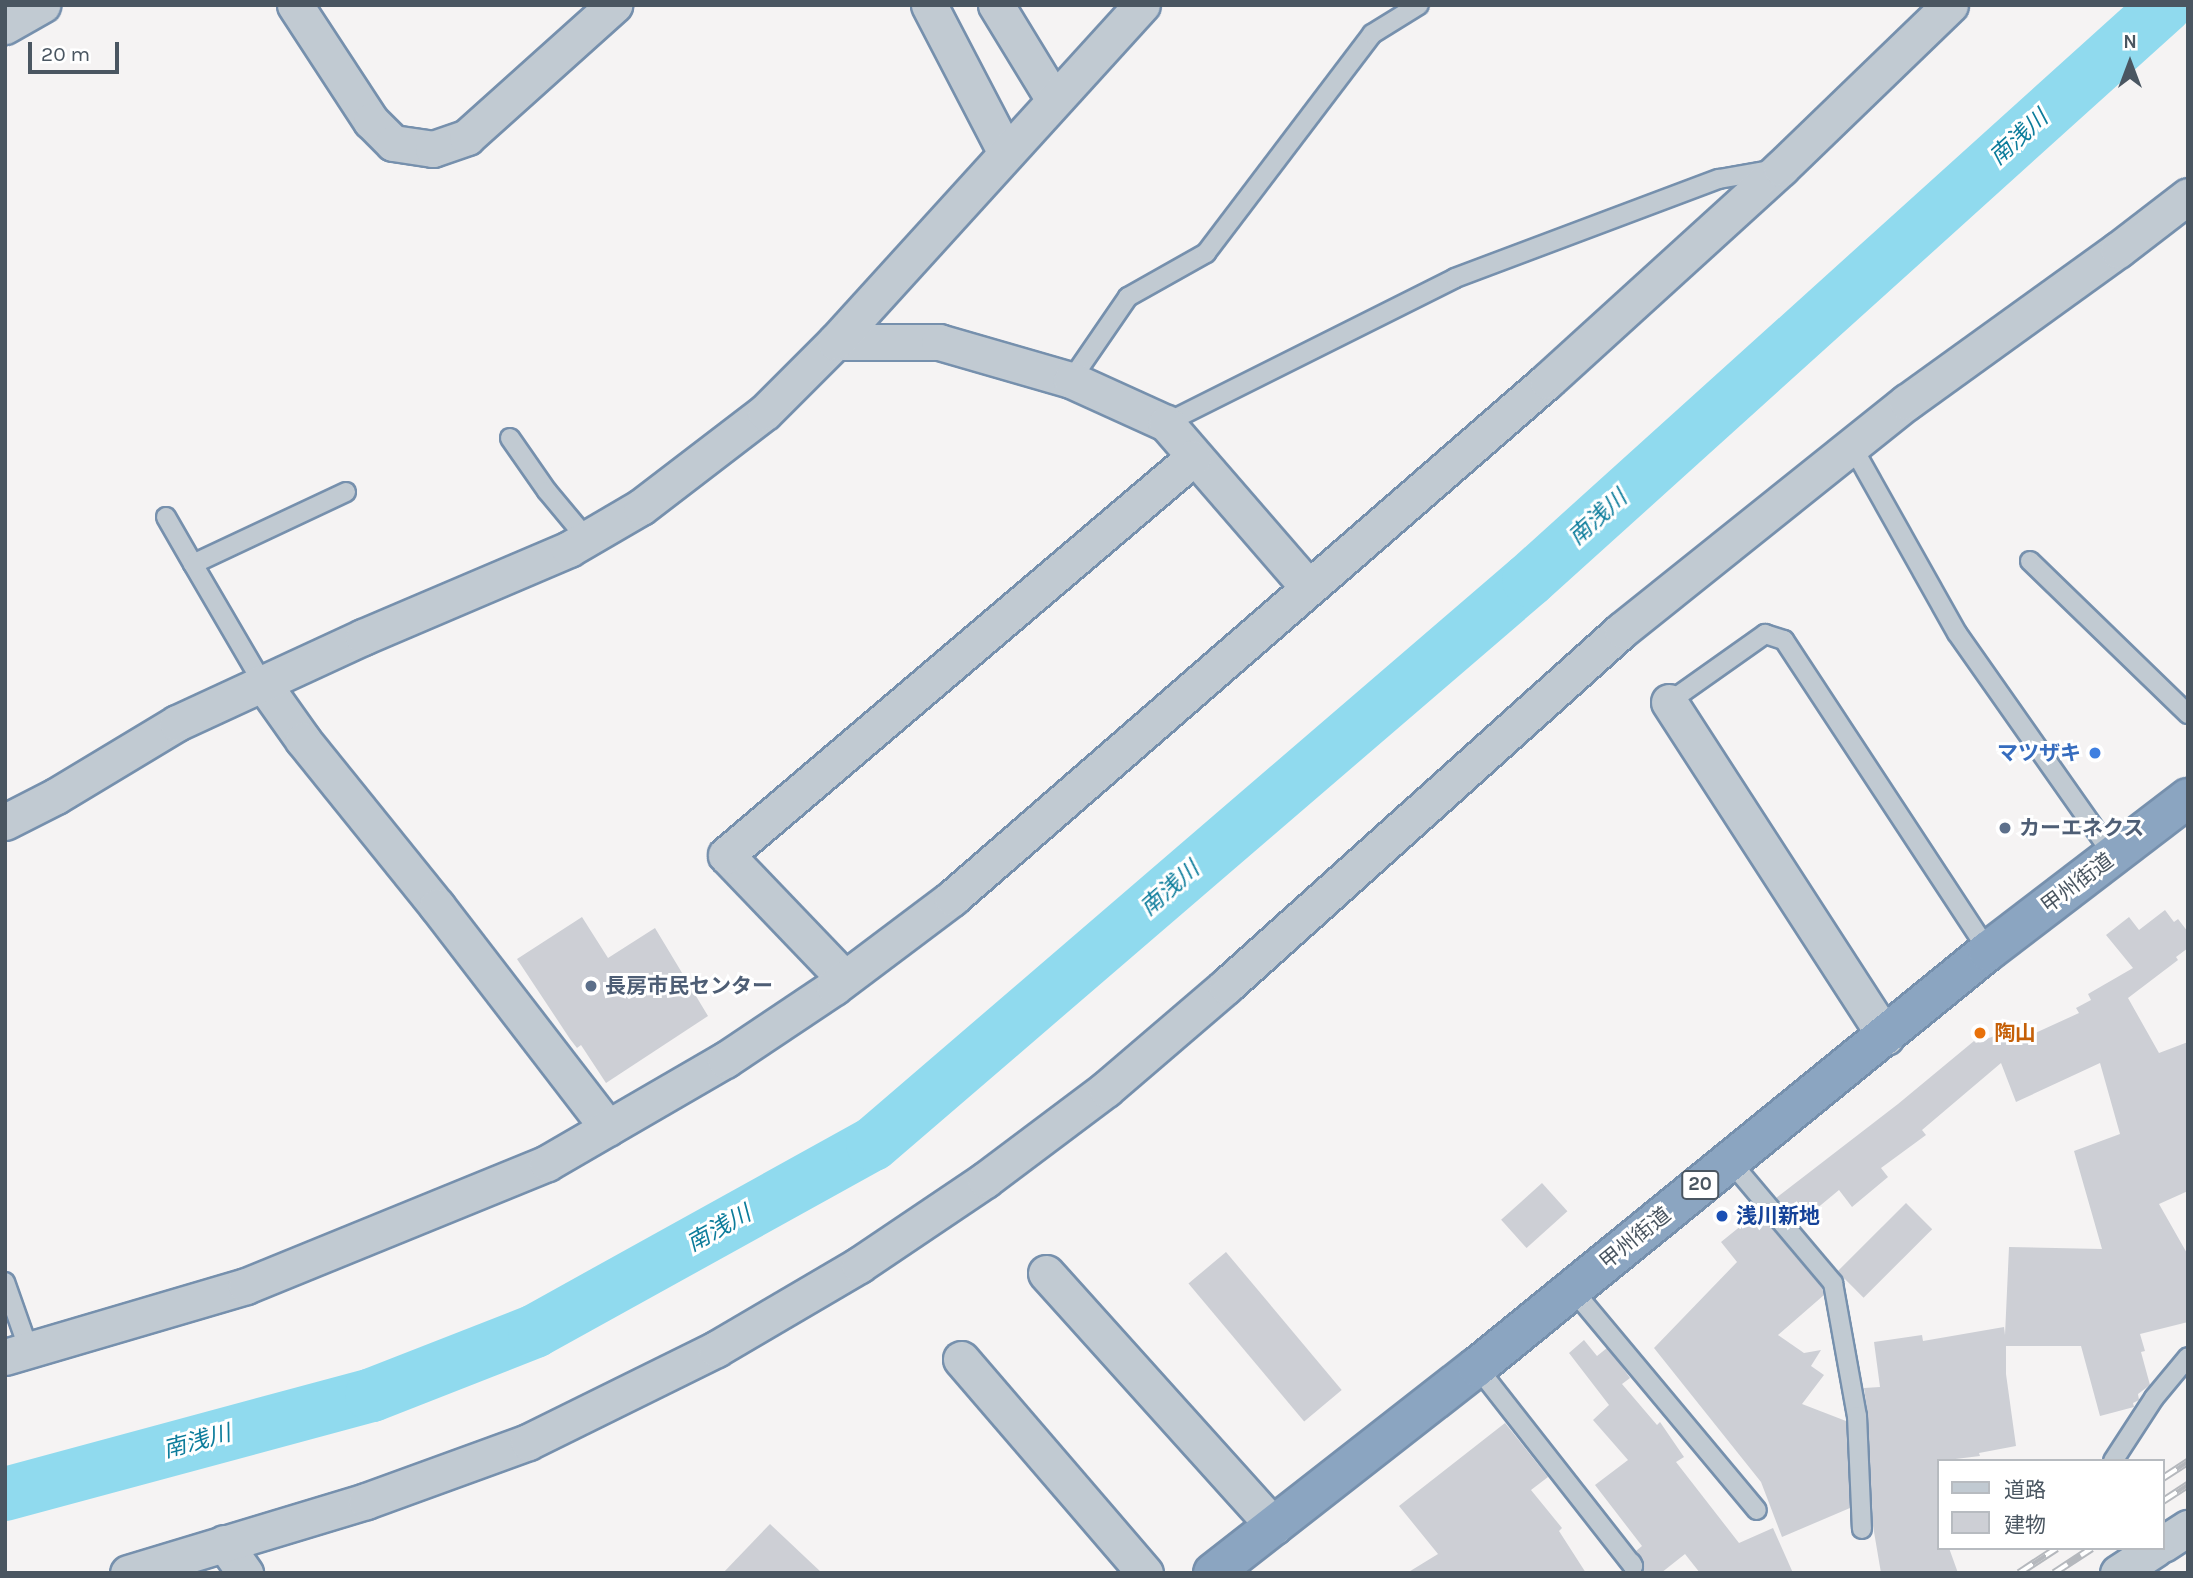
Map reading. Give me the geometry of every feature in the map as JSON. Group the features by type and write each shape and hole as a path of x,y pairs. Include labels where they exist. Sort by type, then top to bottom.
{"highway":[{"name":"甲州街道","path":"1213,1573 1477,1367 1886,1037 1987,951 2188,798"}],"street":[{"path":"5,26 42,5"},
{"path":"295,5 371,121 393,143 433,149 467,137 614,5"},
{"path":"929,5 1006,153"},
{"path":"996,5 1054,100"},
{"path":"5,822 65,791 177,723 262,682 587,539 640,507 755,420 835,342 1142,5"},
{"path":"17,1353 246,1286 547,1163 725,1060 844,978 953,898 1307,586 1547,381 1781,168 1950,5"},
{"path":"128,1573 366,1500 492,1455 626,1396 793,1305 985,1180 1075,1114 1206,1003 1527,719 1622,630 1852,446 2188,196"},
{"path":"835,342 939,342 1071,380 1166,423 1193,458 1307,586"},
{"path":"844,978 726,855 1193,458"},
{"path":"262,682 303,740 437,906 608,1128"},
{"path":"1669,702 1886,1037"},
{"path":"1046,1273 1274,1526"},
{"path":"961,1359 1145,1573"},
{"path":"2165,1543 2188,1528"},
{"path":"224,1543 245,1573"},
{"path":"2119,1573 2154,1550"}],"lane":[{"path":"1071,380 1128,298 1206,253 1372,34 1419,5"},
{"path":"1166,423 1455,278 1719,179 1781,168"},
{"path":"510,438 547,491 587,539"},
{"path":"1852,446 1957,633 2114,856"},
{"path":"193,564 346,492"},
{"path":"166,517 262,682"},
{"path":"2030,561 2188,714"},
{"path":"1669,702 1765,634 1784,640 1987,951"},
{"path":"1730,1161 1833,1283 1857,1416 1862,1529"},
{"path":"5,1282 17,1353"},
{"path":"1572,1289 1757,1510"},
{"path":"2114,1459 2154,1398 2188,1357"},
{"path":"1477,1367 1633,1566 1631,1562"}],"building":[{"path":"2165,910 2174,922 2178,919 2188,932 2188,948 2176,957 2178,960 2128,998 2159,1053 2188,1042 2188,1191 2159,1204 2188,1255 2188,1322 2140,1334 2145,1351 2141,1352 2150,1385 2138,1394 2139,1400 2133,1403 2134,1407 2100,1416 2081,1346 2006,1346 2006,1374 2016,1446 1979,1453 1980,1456 1938,1459 1938,1550 1950,1550 1958,1573 1881,1573 1873,1526 1868,1416 1864,1388 1880,1387 1874,1342 1922,1335 1923,1341 2004,1327 2005,1335 2009,1247 2102,1249 2074,1151 2120,1134 2100,1063 2016,1102 2001,1063 1922,1130 1926,1135 1881,1168 1888,1177 1852,1207 1839,1190 1798,1224 1776,1198 1898,1104 1974,1041 1976,1043 2023,1025 2029,1036 2079,1013 2076,1008 2091,1000 2088,994 2133,968 2106,935 2129,917 2139,930"},
{"name":"長房市民センター","path":"582,917 608,958 655,928 708,1016 606,1083 581,1045 577,1048 570,1039 517,959"},
{"path":"1542,1183 1567,1211 1527,1248 1501,1220"},
{"path":"1906,1203 1932,1229 1864,1298 1837,1272"},
{"path":"1758,1212 1822,1288 1824,1295 1778,1335 1804,1353 1821,1350 1811,1366 1824,1375 1802,1404 1846,1421 1850,1508 1782,1537 1761,1482 1654,1348 1737,1262 1721,1242"},
{"path":"1226,1252 1342,1390 1304,1421 1188,1283"},
{"path":"1584,1340 1597,1356 1607,1348 1619,1363 1630,1378 1622,1384 1657,1425 1660,1422 1684,1457 1676,1462 1739,1543 1773,1528 1793,1573 1700,1573 1685,1554 1661,1573 1642,1573 1643,1562 1636,1551 1642,1546 1595,1485 1628,1460 1593,1420 1609,1405 1569,1353"},
{"path":"1505,1423 1548,1477 1531,1490 1562,1528 1559,1531 1586,1573 1407,1573 1438,1554 1399,1506"},
{"path":"770,1524 822,1573 723,1573"}],"waterway":[{"name":"南浅川","path":"5,1494 372,1395 535,1331 873,1144 1529,580 2166,5"}],"railway":[{"path":"2165,1477 2188,1462"},
{"path":"2165,1500 2188,1485"},
{"path":"2019,1573 2054,1550"},
{"path":"2054,1573 2089,1550"}],"place":[{"name":"マツザキ","path":"2095,753"},
{"name":"カーエネクス","path":"2005,828"},
{"name":"長房市民センター","path":"591,986"},
{"name":"陶山","path":"1980,1033"},
{"name":"浅川新地","path":"1722,1216"}]}
